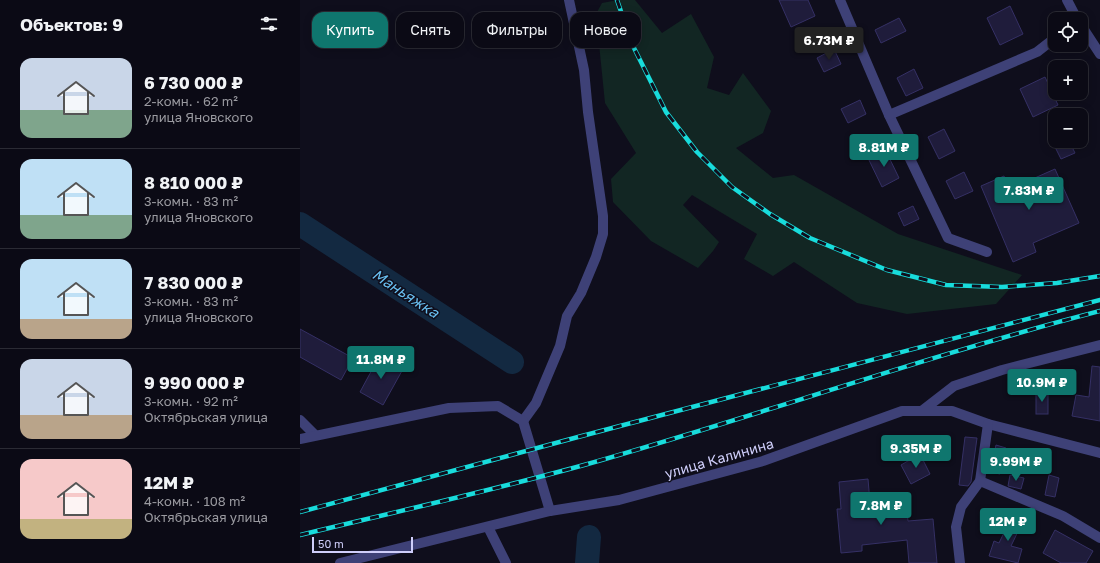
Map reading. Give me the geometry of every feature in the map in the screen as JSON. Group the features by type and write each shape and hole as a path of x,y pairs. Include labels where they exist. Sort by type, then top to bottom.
{"street":[{"path":"523,421 536,403 560,346 567,316 581,293 596,257 603,234 603,216 588,112 584,70 569,0"},
{"path":"840,0 889,115 948,238 987,252"},
{"path":"1067,0 1073,12"},
{"path":"1088,36 1100,54"},
{"path":"889,115 1037,52 1048,43"},
{"path":"923,410 954,386 1002,370 1100,345"},
{"path":"300,439 314,434 449,408 498,406 523,421 550,511"},
{"name":"улица Калинина","path":"340,563 550,511 618,500 725,471 824,440 902,411 952,411 988,424 1100,453"},
{"path":"300,420 314,434"},
{"path":"960,563 956,527 961,507 980,481 988,424"},
{"path":"980,481 1063,516 1100,538"},
{"path":"488,527 506,563"}],"green space":[{"path":"618,0 635,0 662,33 691,14 714,57 707,88 729,95 743,73 771,111 763,133 736,148 773,178 794,175 898,234 1022,275 996,304 907,314 857,303 794,262 773,276 744,259 757,234 692,195 683,205 719,242 698,268 651,241 613,202 611,179 636,153 605,103 599,48 641,48 641,12 597,12 602,3"}],"building":[{"path":"779,0 808,0 815,16 791,27"},
{"path":"1010,6 1023,34 1000,45 987,18"},
{"path":"899,18 906,31 881,43 875,30"},
{"path":"834,49 841,64 824,72 817,58"},
{"path":"914,69 923,88 906,96 897,78"},
{"path":"1045,77 1048,83 1048,100 1056,100 1058,105 1048,108 1048,110 1033,117 1020,89"},
{"path":"860,100 866,114 848,123 841,109"},
{"path":"944,129 955,151 939,159 928,137"},
{"path":"1056,148 1072,148 1075,153 1061,159"},
{"path":"885,149 899,178 882,187 868,158"},
{"path":"1055,169 1079,223 1033,243 1036,252 1013,262 981,186 1004,176 1010,189"},
{"path":"964,172 973,191 955,199 946,181"},
{"path":"913,206 919,219 904,226 898,213"},
{"path":"300,329 353,358 341,380 300,357"},
{"path":"380,355 403,369 383,405 360,392"},
{"path":"1092,366 1100,367 1100,421 1072,416 1076,395 1089,397"},
{"path":"1036,392 1048,392 1048,414 1036,414"},
{"path":"965,437 977,438 971,482 968,486 959,485"},
{"path":"996,445 1006,448 1000,474 990,472"},
{"path":"920,454 930,474 911,484 901,465"},
{"path":"1010,475 1024,478 1021,489 1008,486"},
{"path":"1049,475 1059,478 1055,497 1045,495"},
{"path":"868,479 871,514 907,511 908,521 933,519 937,563 909,563 907,540 862,545 862,551 841,553 837,509 841,509 839,482"},
{"path":"1013,514 1024,519 1011,546 1022,549 1018,563 989,556 994,541 999,543"},
{"path":"1055,530 1093,551 1086,563 1061,563 1043,553"}],"waterway":[{"name":"Маньяжка","path":"300,224 512,362"},
{"name":"Маньяжка","path":"587,563 589,537"}],"railway":[{"path":"617,0 633,46 666,112 697,152 732,187 770,214 810,238 887,270 946,285 1002,287 1057,283 1100,276"},
{"path":"300,512 578,437 1100,300"},
{"path":"300,535 549,475 713,427 970,347 1100,311"}]}
